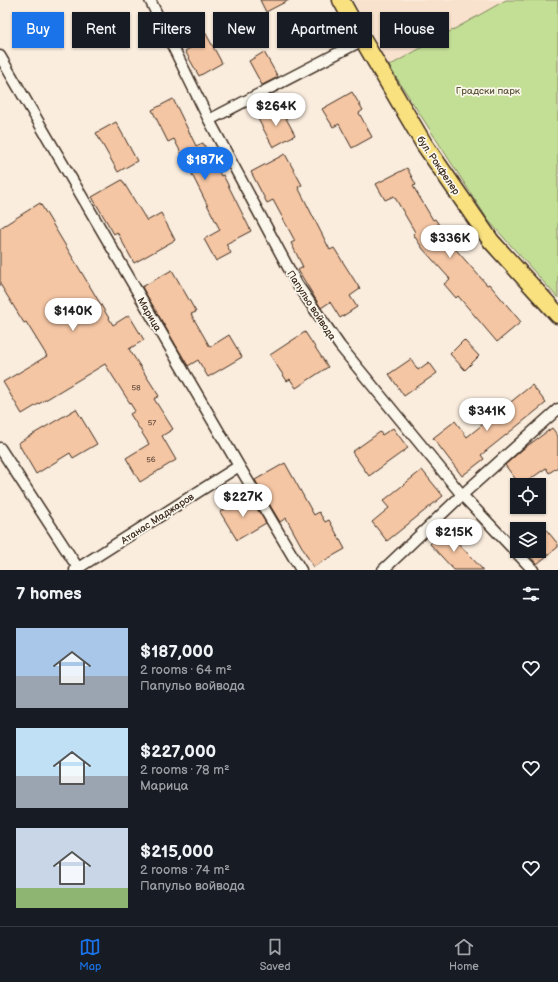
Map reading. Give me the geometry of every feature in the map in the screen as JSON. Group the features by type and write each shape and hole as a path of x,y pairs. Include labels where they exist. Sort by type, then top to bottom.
{"main road":[{"name":"бул. Рокфелер","path":"341,0 348,12"},
{"name":"бул. Рокфелер","path":"368,48 424,144 491,241 558,314"}],"street":[{"name":"Папульо войвода","path":"150,0 209,120 297,284 340,346 462,495 533,570"},
{"path":"209,120 348,48"},
{"name":"Марица","path":"0,56 301,570"},
{"path":"383,570 462,495 558,409"},
{"path":"0,448 77,569"},
{"name":"Атанас Маджаров","path":"77,569 239,466"}],"shaded area":[{"path":"353,0 506,0 449,32 449,12 380,12 380,48 421,48 389,66 372,35 372,12 360,12"}],"green space":[{"name":"Градски парк","path":"506,0 558,0 558,298 488,220 389,66 421,48 449,48 449,32"}],"building":[{"path":"260,0 289,0 266,12"},
{"path":"205,32 222,63 199,76 185,51 190,48 205,48"},
{"path":"264,52 278,77 262,85 249,61"},
{"path":"352,92 363,110 359,113 372,137 352,148 339,124 333,127 322,109"},
{"path":"173,99 196,146 203,143 221,176 223,175 251,231 226,244 231,253 216,261 204,239 220,230 174,139 168,142 152,110"},
{"path":"280,107 295,135 273,147 258,119"},
{"path":"116,122 137,161 118,172 96,133"},
{"path":"285,154 302,185 298,187 330,250 334,248 360,289 350,296 357,307 340,318 330,302 321,308 298,270 303,267 291,243 295,241 273,200 267,203 251,172"},
{"path":"407,168 416,185 413,186 433,220 435,219 446,235 444,236 487,285 489,284 521,322 497,342 458,296 456,298 444,284 450,279 423,249 413,234 415,232 394,196 385,200 376,184"},
{"path":"122,180 147,221 161,213 175,240 134,263 117,232 114,234 92,197"},
{"path":"40,203 113,325 129,315 144,340 129,349 159,396 154,399 173,429 162,436 176,460 140,482 126,458 149,444 130,414 135,411 105,364 22,414 3,382 47,356 26,322 24,323 0,284 0,228"},
{"path":"172,270 196,312 191,314 210,347 229,335 242,357 208,377 198,360 188,366 142,287"},
{"path":"305,332 328,367 296,388 290,379 287,381 270,355"},
{"path":"464,340 479,356 465,370 450,354"},
{"path":"411,359 418,370 429,362 437,373 404,396 389,374"},
{"path":"532,385 546,403 481,455 484,459 462,476 433,438 455,421 467,437"},
{"path":"76,409 97,444 73,458 70,453 36,474 18,443"},
{"path":"393,428 408,448 369,476 352,452 380,432 382,435"},
{"path":"552,428 558,436 558,467 549,473 546,468 532,478 515,478 505,465 523,449"},
{"path":"285,463 314,515 319,512 325,522 329,520 345,549 313,567 286,518 280,522 255,480"},
{"path":"422,470 443,496 387,541 372,522 389,508 383,501"},
{"path":"249,496 266,523 237,540 220,512"},
{"path":"445,529 483,570 454,570 430,544"},
{"path":"546,529 558,544 558,547 546,557"},
{"path":"531,558 544,558 537,564"}]}
